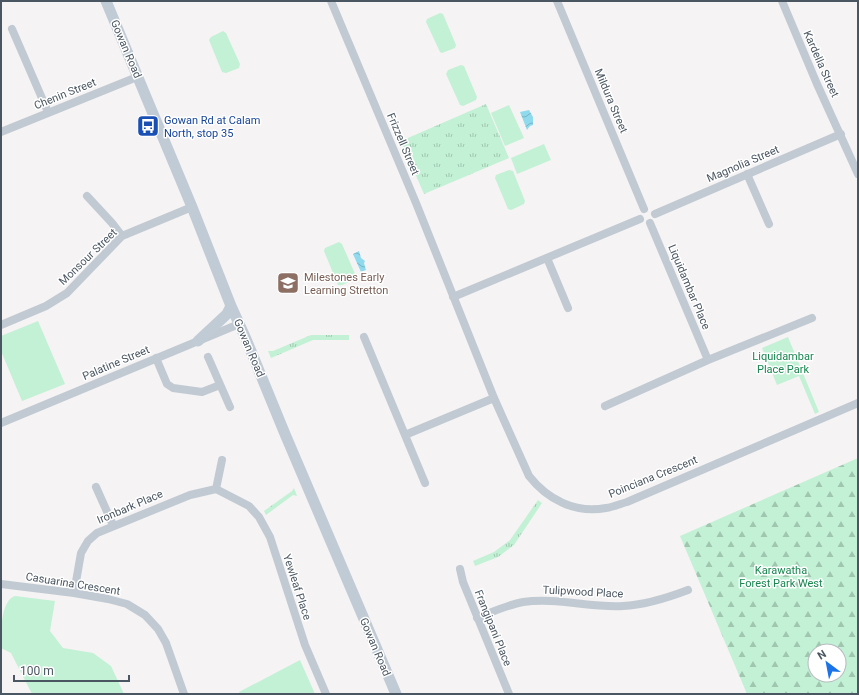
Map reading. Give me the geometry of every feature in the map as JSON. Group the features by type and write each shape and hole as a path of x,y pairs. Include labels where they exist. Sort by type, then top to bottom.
{"main road":[{"name":"Gowan Road","path":"106,1 192,207 231,306 396,694"},
{"path":"198,341 227,314 231,306"}],"street":[{"name":"Frizzell Street","path":"331,1 413,196 453,297"},
{"name":"Mildura Street","path":"557,1 644,209"},
{"name":"Kardella Street","path":"782,1 817,84 841,134"},
{"path":"12,29 48,112"},
{"name":"Chenin Street","path":"1,132 137,77"},
{"path":"841,134 858,174"},
{"name":"Magnolia Street","path":"655,214 841,134"},
{"path":"747,174 769,224"},
{"path":"87,196 122,236"},
{"name":"Monsour Street","path":"1,325 46,306 67,293 122,236 192,207"},
{"path":"649,208 655,214 655,218 650,223 643,223 640,219 640,212 644,209 649,208"},
{"path":"453,297 640,219"},
{"name":"Liquidambar Place","path":"650,223 708,360"},
{"path":"547,258 568,308"},
{"name":"Poinciana Crescent","path":"453,297 524,467 537,487 557,501 573,507 590,509 606,508 627,502 858,403"},
{"path":"605,406 708,360 812,318"},
{"name":"Palatine Street","path":"1,423 239,324"},
{"path":"364,337 425,483"},
{"path":"208,357 230,407"},
{"path":"156,358 167,384 173,388 202,392 220,384"},
{"path":"405,435 494,398"},
{"path":"216,489 222,460"},
{"path":"96,486 112,525"},
{"name":"Yewleaf Place","path":"216,489 249,506 259,517 270,537 305,645 326,694"},
{"name":"Ironbark Place","path":"74,593 81,553 88,541 97,533 112,525 190,495 216,489"},
{"name":"Frangipani Place","path":"460,569 463,582 477,618 509,694"},
{"name":"Casuarina Crescent","path":"1,584 74,593 127,604 145,615 158,629 166,643 184,694"},
{"name":"Tulipwood Place","path":"477,618 523,602 555,602 623,606 661,600 688,590"}],"green space":[{"path":"440,13 443,14 456,45 455,48 442,53 440,52 426,22 427,19"},
{"path":"223,31 226,33 240,64 239,68 226,73 222,72 209,40 211,37"},
{"path":"461,65 464,66 477,97 476,100 463,106 460,105 446,74 448,70"},
{"path":"486,104 509,158 424,194 401,141"},
{"path":"509,105 524,138 505,146 491,113"},
{"path":"544,144 551,160 517,174 511,158"},
{"path":"509,170 513,171 525,201 524,204 511,210 508,209 495,178 496,175"},
{"path":"339,242 342,244 356,276 354,280 342,285 338,285 324,251 325,248"},
{"path":"38,321 65,384 22,401 1,351 1,336"},
{"path":"311,335 349,335 349,340 313,340 271,358 268,351 273,351"},
{"name":"Liquidambar Place Park","path":"788,337 819,412 815,414 799,376 777,385 762,348"},
{"name":"Karawatha Forest Park West","path":"858,458 858,694 747,694 680,536"},
{"path":"294,488 297,496 293,495 266,515 264,511"},
{"path":"538,500 542,503 514,545 498,557 475,566 473,561 494,552 510,540"},
{"path":"15,596 55,601 50,631 63,648 93,653 111,666 124,694 32,694 11,653 1,648 1,627 4,611 6,604"},
{"path":"300,660 315,694 240,694 239,692"}],"water":[{"path":"529,110 533,117 533,125 527,130 520,112"},
{"path":"359,251 361,258 365,261 364,263 366,270 361,272 353,254"}],"place":[{"name":"Gowan Rd at Calam North, stop 35","path":"148,126"},
{"name":"Milestones Early Learning Stretton","path":"288,283"}]}
